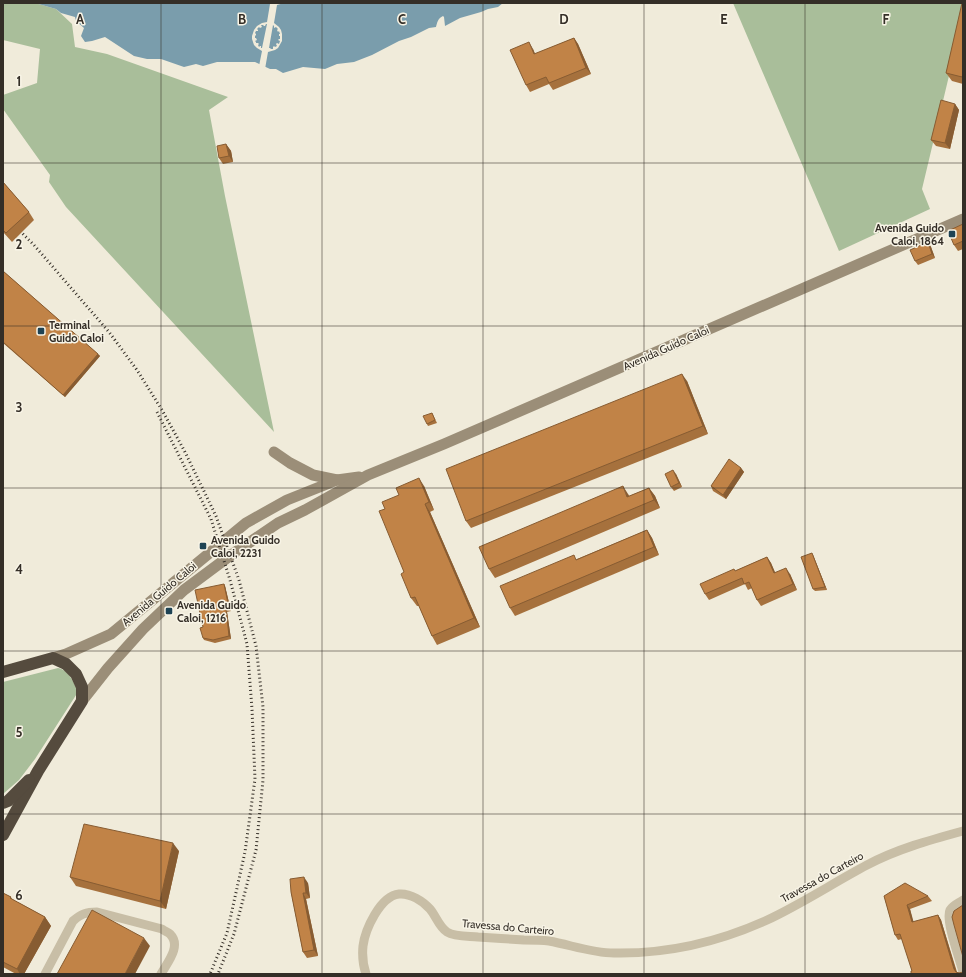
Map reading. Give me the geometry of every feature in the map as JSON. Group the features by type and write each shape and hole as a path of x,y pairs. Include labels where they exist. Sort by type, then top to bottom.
{"highway":[{"path":"3,672 54,658 66,664 76,674 82,687 82,701 38,771 3,835"},
{"path":"3,803 8,801 38,771"}],"main road":[{"name":"Avenida Guido Caloi","path":"82,701 108,668 143,630 184,590 231,555 278,523 305,510 368,475 444,444 963,219"},
{"path":"274,452 313,475 337,480"},
{"name":"Avenida Guido Caloi","path":"54,658 111,634 246,523 287,500 337,480 368,475"},
{"path":"278,523 278,519 287,500"}],"street":[{"name":"Travessa do Carteiro","path":"366,974 362,960 363,945 368,928 379,908 393,896 400,894 410,896 418,900 430,909 440,925 447,932 455,934 547,941 588,950 612,953 660,951 700,944 765,921 875,862 903,849 963,831"},
{"path":"963,900 950,910 949,917 950,926 963,972"},
{"path":"45,974 73,920 80,914 96,912 162,929 170,934 175,945 173,953 161,974"}],"green space":[{"path":"3,3 35,3 56,9 72,24 75,47 107,54 228,97 209,110 225,196 274,432 66,207 49,182 50,175 3,109 3,95 37,83 40,49 3,40"},
{"path":"733,3 963,3 963,17 922,189 930,209 839,251"},
{"path":"58,668 62,669 68,674 78,692 35,759 19,780 3,794 3,682"}],"water":[{"path":"35,3 503,3 498,7 460,18 445,26 443,16 437,22 436,27 429,28 354,62 337,64 325,69 303,67 283,73 255,62 217,62 203,66 196,64 184,67 161,59 147,59 134,56 105,37 85,42 81,36 84,28 76,21 75,17 61,13 56,9"}],"pier":[{"path":"268,3 284,3 277,5 274,23 281,30 282,41 278,48 268,52 265,69 259,66 262,51 254,45 252,36 257,26 267,22 270,4","holes":["267,24 261,48 261,46 259,47 259,44 255,41 257,40 255,38 255,33 258,31 257,29 259,27 262,27 261,25 265,26","273,25 274,28 276,27 278,29 278,32 279,31 280,39 278,40 280,41 279,44 276,44 277,46 274,46 273,49 271,49 269,48"]}],"building":[{"path":"962,3 963,74 962,77 946,73"},
{"path":"574,38 586,68 549,83 546,77 526,85 510,50 529,42 534,54"},
{"path":"941,100 955,104 945,143 931,140"},
{"path":"226,144 229,156 219,158 217,146"},
{"path":"3,182 29,212 6,233 3,230"},
{"path":"963,224 963,241 954,245 948,231"},
{"path":"928,242 932,254 915,261 910,250"},
{"path":"3,271 98,354 63,395 3,342"},
{"path":"682,374 703,426 466,521 446,469"},
{"path":"432,413 435,420 427,424 423,416"},
{"path":"729,459 741,468 723,495 711,486"},
{"path":"673,470 679,483 671,487 665,474"},
{"path":"419,478 429,502 425,504 474,618 432,636 415,597 411,598 401,574 404,572 379,511 385,509 382,502 399,495 396,488"},
{"path":"623,486 627,497 649,488 654,500 489,569 479,547"},
{"path":"647,530 654,547 510,608 500,586 574,555 576,560"},
{"path":"812,553 825,587 813,589 801,557"},
{"path":"767,557 774,573 786,568 793,584 757,600 749,582 744,584 742,578 705,594 700,584 734,569 735,571"},
{"path":"224,584 229,608 226,609 229,636 213,640 203,638 200,628 203,627 195,590"},
{"path":"84,824 173,843 160,901 70,877"},
{"path":"304,877 306,893 303,893 314,950 303,952 291,892 290,879"},
{"path":"905,883 928,896 907,905 912,922 938,915 954,969 959,973 963,972 963,974 911,974 912,971 900,934 895,935 884,896"},
{"path":"3,893 45,917 17,969 3,962"},
{"path":"963,905 963,957 952,917 954,911"},
{"path":"92,910 144,938 125,974 57,974"}],"railway":[{"path":"3,214 34,245 109,332 137,370 162,410 184,450 216,516 239,580 256,646 263,707 263,780 256,850 234,934 218,974"},
{"path":"157,412 211,519 230,580 247,644 255,779 245,852 227,933 210,974"}],"place":[{"name":"Avenida Guido Caloi, 1864","path":"952,234"},
{"name":"Terminal Guido Caloi","path":"41,331"},
{"name":"Avenida Guido Caloi, 2231","path":"203,546"},
{"name":"Avenida Guido Caloi, 1216","path":"169,611"}]}
